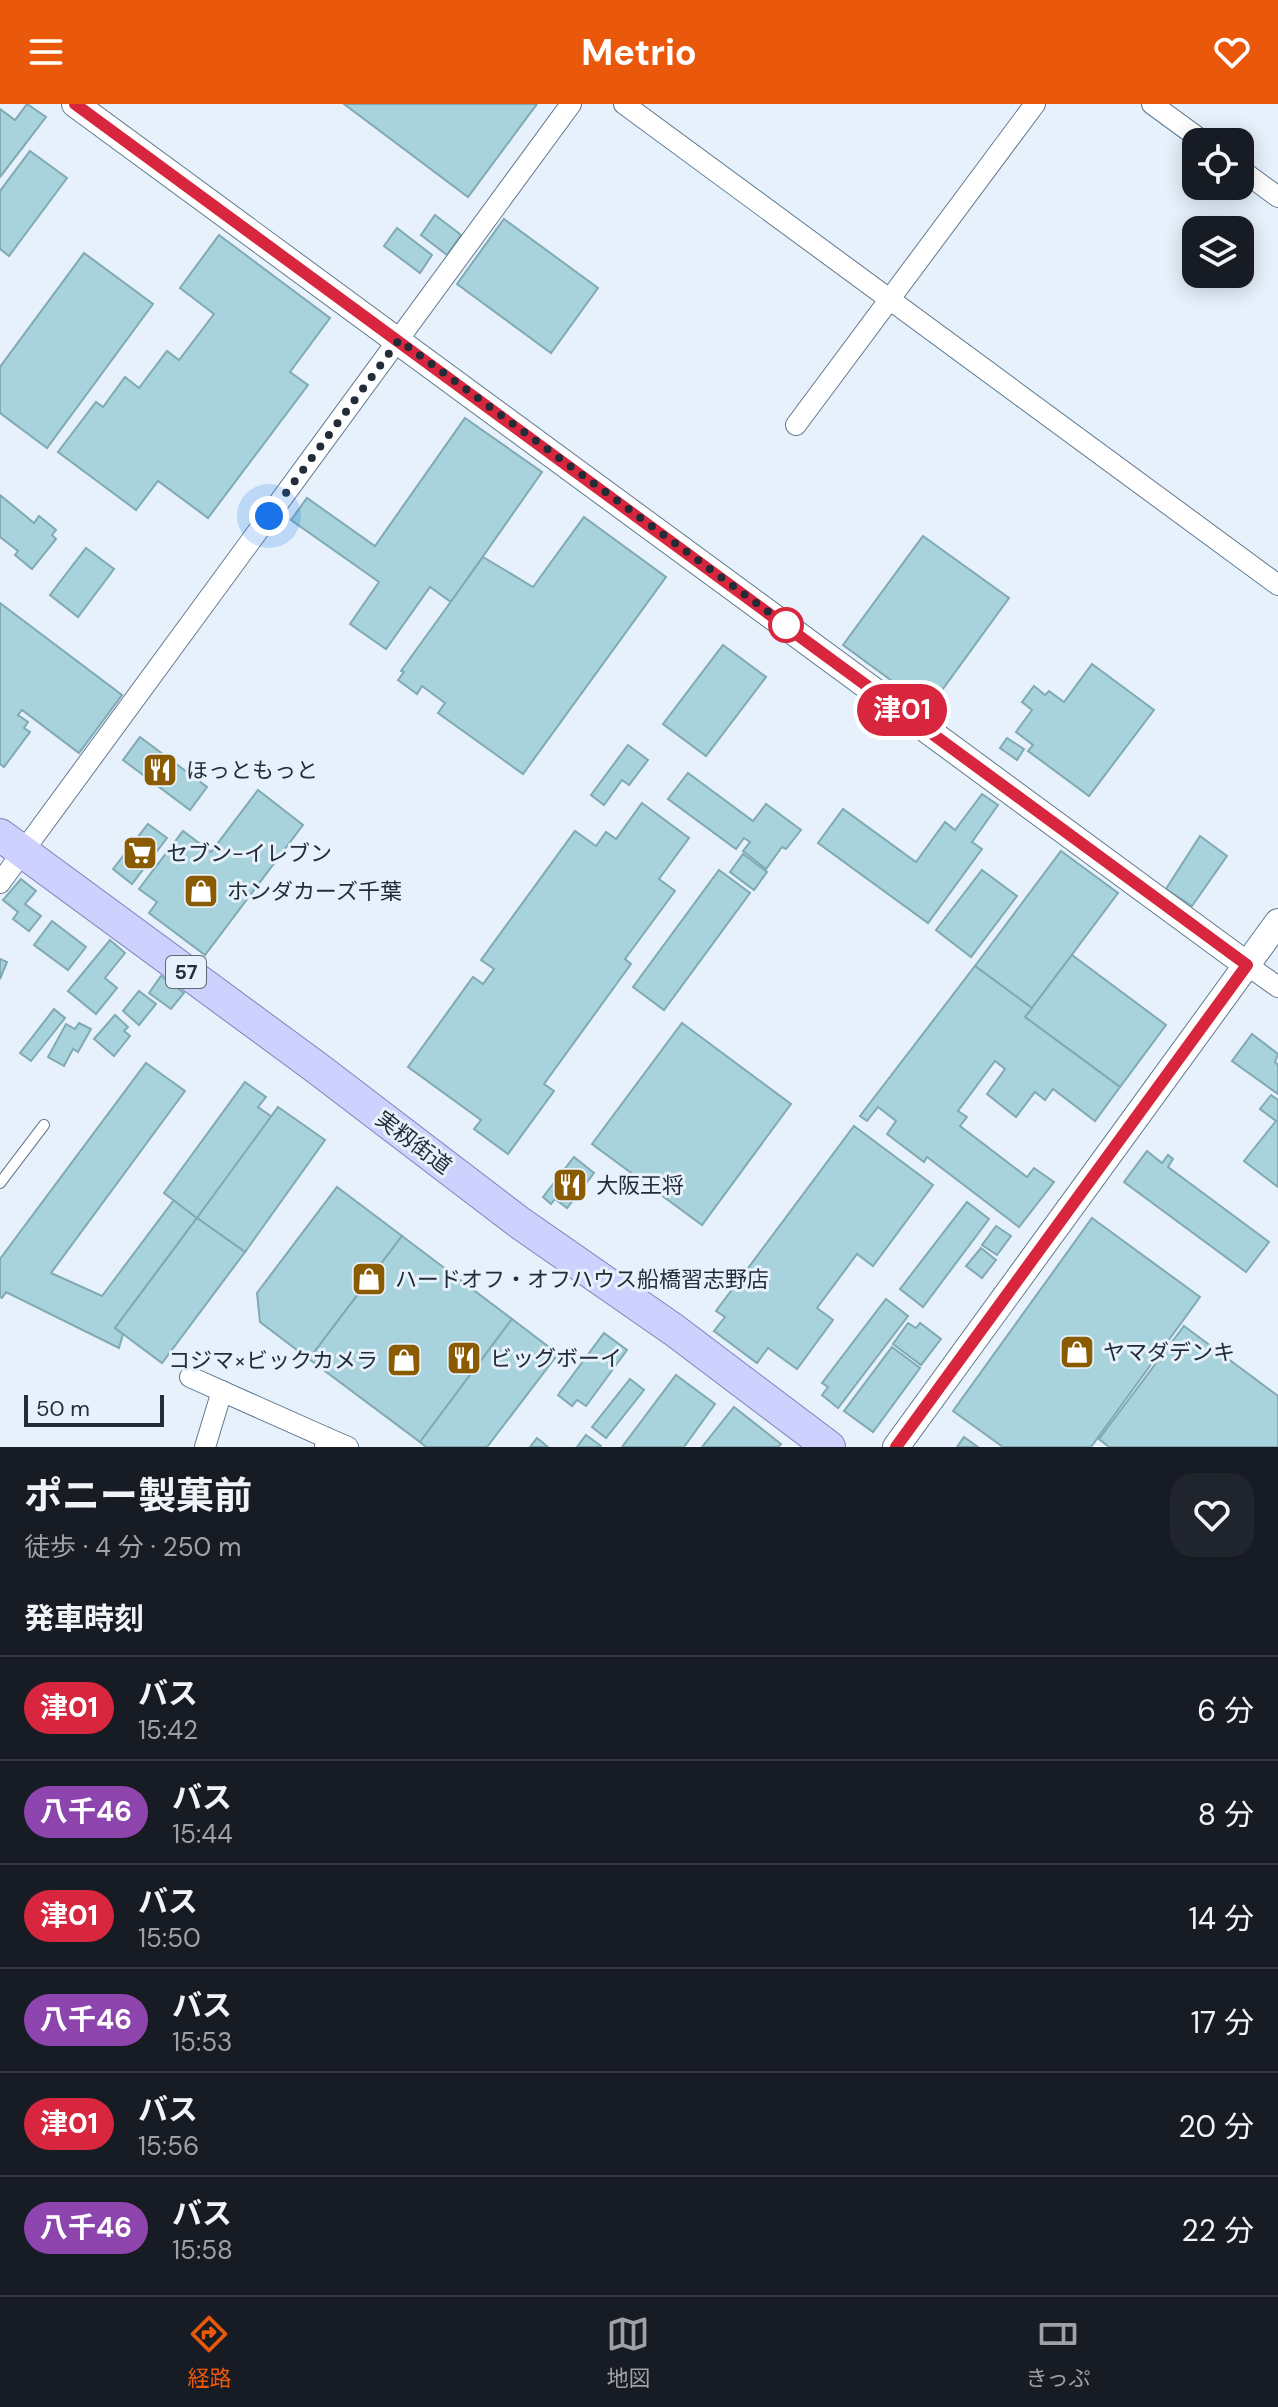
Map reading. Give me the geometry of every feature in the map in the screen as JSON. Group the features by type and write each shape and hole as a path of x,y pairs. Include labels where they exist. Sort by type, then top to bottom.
{"main road":[{"name":"実籾街道","path":"11,843 305,1059 520,1223 674,1330 829,1447"}],"street":[{"path":"75,104 1278,987"},
{"path":"0,883 11,843 399,340 571,104"},
{"path":"624,104 1278,585"},
{"path":"796,425 1035,104"},
{"path":"1152,104 1185,128"},
{"path":"1254,179 1278,197"},
{"path":"896,1447 1278,922"},
{"path":"190,1377 326,1443 348,1447"},
{"path":"205,1447 222,1391"}],"lane":[{"path":"0,1183 44,1125"}],"building":[{"path":"27,104 46,117 0,177 0,109 15,120"},
{"path":"344,104 537,104 468,197"},
{"path":"30,151 67,178 9,256 0,249 0,191"},
{"path":"435,215 461,235 447,255 421,235"},
{"path":"504,219 598,288 551,353 457,284"},
{"path":"397,228 432,255 420,273 384,246"},
{"path":"219,235 330,318 290,372 308,385 208,518 158,481 136,510 58,452 96,402 103,407 125,377 139,388 167,351 179,360 214,314 180,288"},
{"path":"84,253 153,304 47,448 0,413 0,367"},
{"path":"465,418 542,472 451,602 430,587 386,649 350,624 379,582 291,520 307,498 375,546"},
{"path":"0,495 34,523 39,516 56,530 52,535 56,539 32,569 15,555 18,551 0,537"},
{"path":"584,517 666,577 523,774 438,713 445,703 422,686 417,694 398,680 404,672 401,671 483,557 533,587"},
{"path":"923,536 1009,598 929,708 843,645"},
{"path":"86,548 114,569 78,617 50,595"},
{"path":"0,603 122,695 79,753 22,710 18,715 28,722 24,728 30,732 4,767 0,764"},
{"path":"723,645 766,677 706,756 663,724"},
{"path":"1092,664 1154,710 1089,796 1028,751 1033,745 1016,732 1032,710 1022,702 1034,686 1045,695 1049,691 1064,702"},
{"path":"140,737 207,787 190,810 123,760"},
{"path":"1007,738 1024,749 1017,760 1000,748"},
{"path":"628,745 648,760 629,785 622,780 604,805 591,795"},
{"path":"688,773 753,821 766,804 801,830 786,849 782,847 766,869 743,851 750,842 744,838 736,849 668,799"},
{"path":"258,790 303,825 205,955 149,913 157,902 139,889 183,831 211,852"},
{"path":"982,794 998,805 972,842 982,849 928,923 818,843 843,809 916,862 945,822 955,830"},
{"path":"642,803 689,838 659,879 675,891 625,959 631,964 544,1084 554,1091 508,1154 474,1129 481,1120 408,1067 473,977 483,984 494,969 481,960 575,831 596,846 606,832 616,839"},
{"path":"148,824 167,838 132,884 113,869"},
{"path":"1200,836 1227,856 1192,906 1166,889"},
{"path":"1061,851 1118,893 1032,1008 975,966"},
{"path":"743,854 767,872 754,890 730,872"},
{"path":"719,870 750,893 664,1010 633,987"},
{"path":"982,870 1017,896 971,957 936,930"},
{"path":"21,879 36,891 25,904 41,916 29,931 13,919 18,912 3,900"},
{"path":"52,921 86,947 68,970 34,945"},
{"path":"110,940 125,953 105,978 117,988 96,1014 68,991"},
{"path":"1072,955 1166,1025 1120,1087 1025,1017"},
{"path":"0,959 7,962 0,979"},
{"path":"975,966 1032,1008 1025,1017 1120,1087 1095,1121 1053,1089 1045,1100 1035,1092 1016,1117 987,1094 1005,1069 995,1061 958,1111 967,1117 960,1126 1027,1177 1034,1168 1054,1182 1019,1227 927,1157 924,1162 887,1134 896,1121 878,1107 867,1121 860,1116"},
{"path":"161,976 184,993 171,1009 149,993"},
{"path":"139,991 156,1004 139,1025 123,1011"},
{"path":"54,1009 65,1018 31,1061 20,1053"},
{"path":"115,1015 128,1027 124,1031 130,1036 114,1056 94,1039"},
{"path":"79,1023 91,1029 78,1052 73,1049 64,1066 48,1057 66,1024 75,1029"},
{"path":"682,1023 791,1104 702,1225 592,1144"},
{"path":"1252,1034 1278,1054 1275,1062 1278,1065 1278,1094 1232,1061"},
{"path":"146,1063 185,1091 51,1273 102,1296 174,1200 197,1218 115,1328 123,1334 119,1348 6,1292 0,1297 0,1259"},
{"path":"245,1082 266,1097 258,1107 272,1117 197,1218 164,1193"},
{"path":"1271,1095 1278,1100 1278,1187 1244,1161 1276,1121 1260,1109"},
{"path":"278,1107 325,1140 245,1252 197,1218"},
{"path":"854,1126 933,1185 873,1266 857,1254 817,1308 833,1320 797,1369 768,1348 757,1363 714,1331 725,1317 716,1311"},
{"path":"1147,1151 1162,1163 1168,1155 1173,1159 1168,1167 1269,1242 1246,1272 1124,1182"},
{"path":"574,1157 594,1173 567,1208 555,1199 551,1204 543,1197"},
{"path":"337,1187 402,1236 309,1359 260,1322 257,1293"},
{"path":"967,1202 989,1219 923,1307 900,1289"},
{"path":"197,1218 245,1252 162,1363 115,1328"},
{"path":"1092,1218 1200,1297 1091,1447 1003,1447 953,1411"},
{"path":"996,1226 1011,1236 997,1255 982,1245"},
{"path":"402,1236 512,1319 420,1442 309,1359"},
{"path":"981,1248 996,1260 982,1278 966,1266"},
{"path":"886,1299 908,1316 838,1408 822,1395 828,1387 822,1383"},
{"path":"512,1319 558,1354 487,1447 426,1447 420,1442"},
{"path":"908,1323 916,1328 920,1323 941,1339 921,1365 893,1344"},
{"path":"1184,1326 1278,1396 1278,1447 1109,1447 1099,1439"},
{"path":"604,1333 627,1350 586,1406 577,1400 572,1406 558,1395"},
{"path":"892,1347 920,1368 873,1432 844,1411"},
{"path":"676,1375 715,1404 684,1447 622,1447"},
{"path":"630,1379 644,1390 606,1438 592,1427"},
{"path":"734,1407 781,1444 778,1447 702,1447"},
{"path":"586,1435 601,1446 601,1447 577,1447"},
{"path":"964,1437 978,1447 957,1447"},
{"path":"537,1438 548,1447 530,1447"}],"bus line":[{"name":"津01","path":"75,104 1247,965 896,1447"}],"place":[{"name":"ほっともっと","path":"160,770"},
{"name":"セブン-イレブン","path":"140,853"},
{"name":"ホンダカーズ千葉","path":"201,891"},
{"name":"大阪王将","path":"570,1185"},
{"name":"ハードオフ・オフハウス船橋習志野店","path":"369,1279"},
{"name":"ヤマダデンキ","path":"1077,1352"},
{"name":"ビッグボーイ","path":"464,1358"},
{"name":"コジマ×ビックカメラ","path":"404,1360"}],"route":[{"path":"269,516 399,340 786,625"}]}
